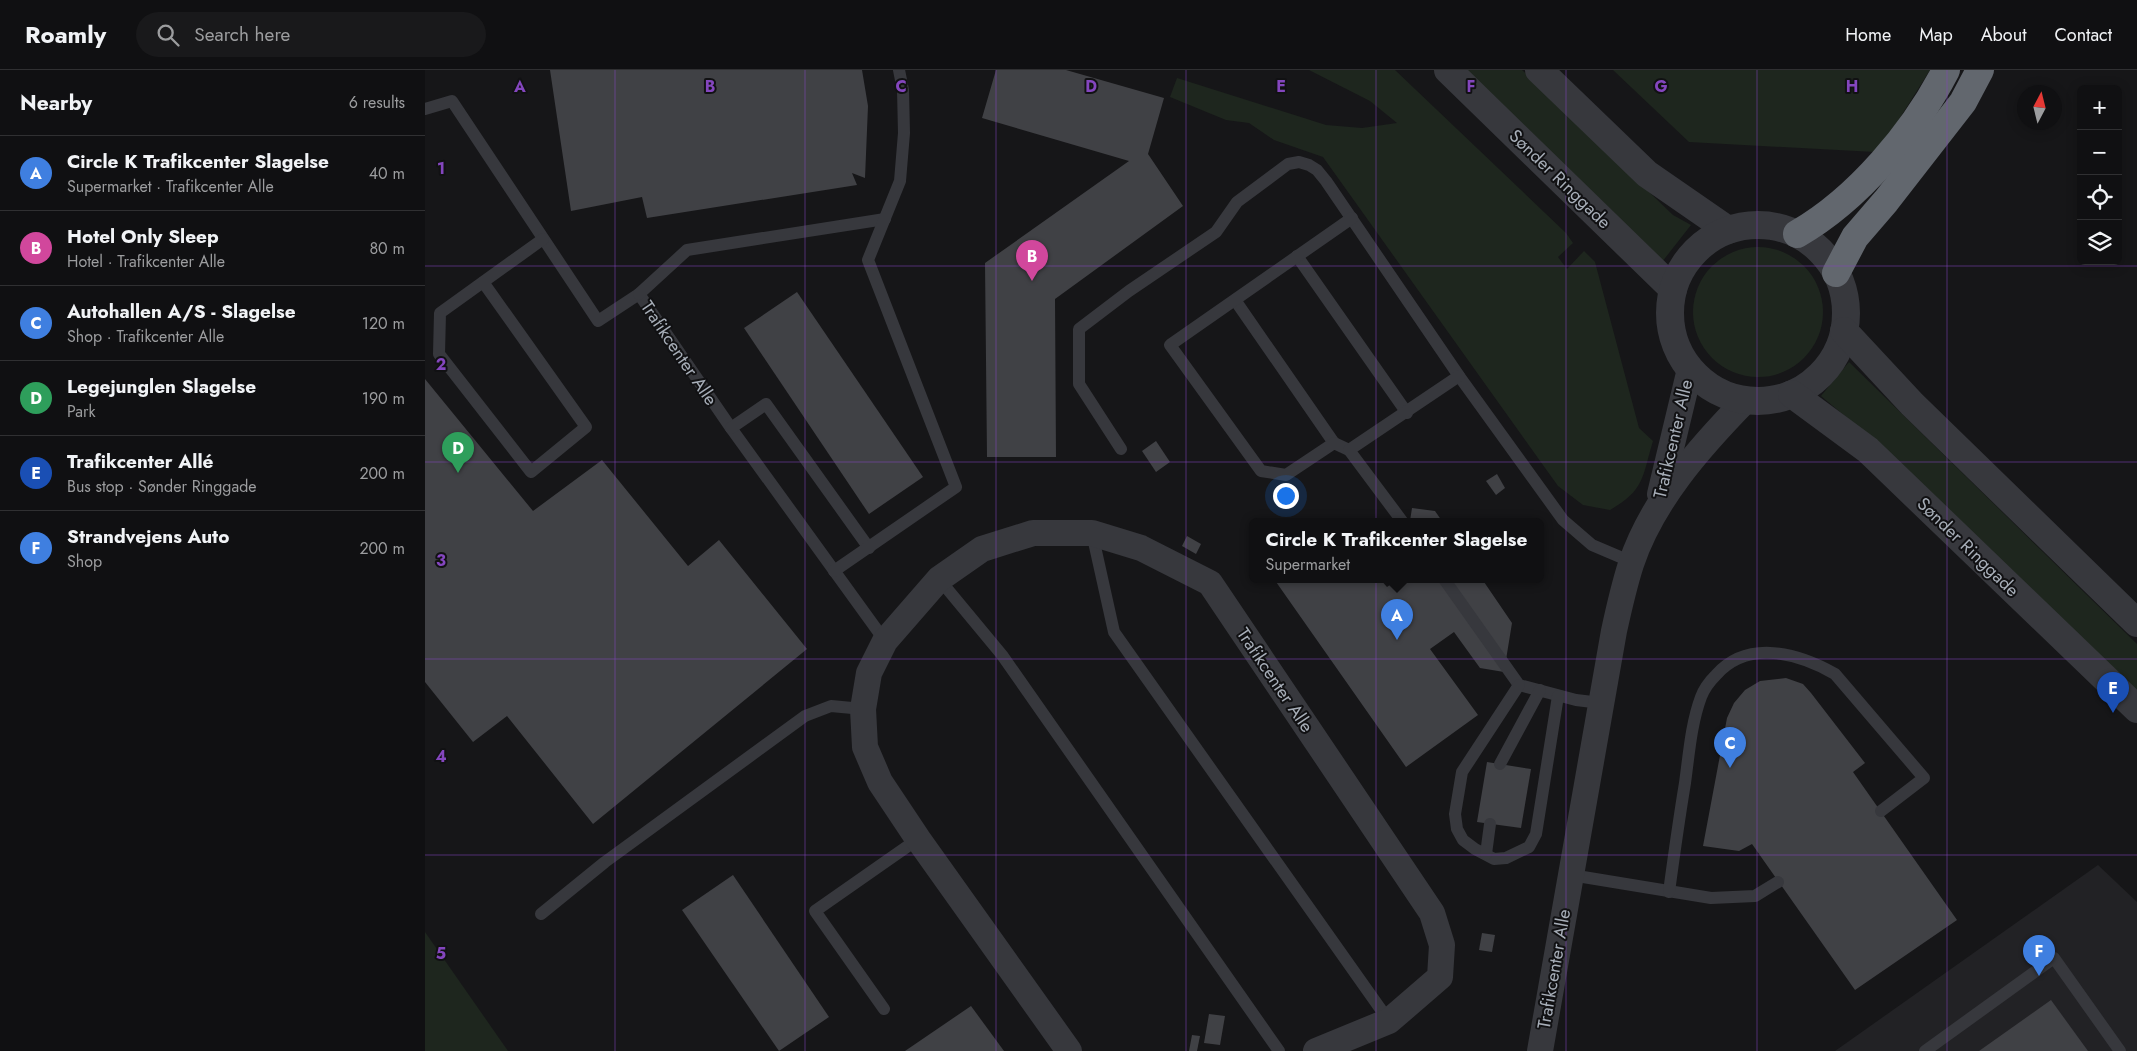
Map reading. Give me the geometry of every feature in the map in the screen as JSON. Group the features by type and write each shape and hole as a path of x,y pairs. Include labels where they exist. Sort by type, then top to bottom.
{"highway":[{"path":"1797,234 1817,222 1866,181 1904,135 1939,85 1946,70"},
{"path":"1837,273 1855,237 1886,201 1963,102 1980,70"}],"street":[{"name":"Sønder Ringgade","path":"1448,70 1673,289"},
{"path":"1539,70 1647,174 1728,230"},
{"path":"1752,225 1775,226 1797,234 1813,244 1826,257 1837,273 1845,301 1844,331 1837,351 1826,369 1810,384 1792,394 1777,399 1745,400 1724,394 1705,384 1689,369 1678,351 1671,331 1669,310 1673,289 1681,270 1693,252 1710,239 1728,230 1752,225"},
{"path":"1844,331 1912,404 2137,623"},
{"name":"Trafikcenter Alle","path":"1657,510 1689,369"},
{"name":"Sønder Ringgade","path":"1792,394 1868,450 2137,709"},
{"name":"Trafikcenter Alle","path":"1540,1051 1601,704 1623,591 1632,562 1657,510 1696,454 1745,400"},
{"name":"Trafikcenter Alle","path":"1069,1051 918,839 876,773 865,747 863,709 869,673 885,641 939,579 982,549 1033,533 1092,533 1141,548 1210,583 1432,913 1441,945 1440,977 1389,1021 1316,1051"}],"lane":[{"path":"834,571 956,487 868,260 900,181 904,133 903,90 899,70"},
{"name":"Trafikcenter Alle","path":"425,109 451,100 598,321 639,294 731,428 885,641"},
{"path":"1121,449 1079,384 1079,329 1129,291 1216,232 1237,202 1288,164 1299,162 1317,170 1352,218 1459,376 1563,520 1592,546 1632,562"},
{"path":"1334,442 1286,475 1261,471 1170,345 1352,218"},
{"path":"639,294 687,250 885,219"},
{"path":"483,282 587,427 531,472 439,354 440,313 483,282 543,239"},
{"path":"1297,256 1407,413"},
{"path":"1235,300 1334,442 1349,450 1399,518"},
{"path":"1349,450 1407,413 1459,376"},
{"path":"731,428 766,404 869,548"},
{"path":"1092,533 1114,632 1389,1021"},
{"path":"939,579 1002,655 1279,1051"},
{"path":"1447,583 1519,685 1558,696 1601,704"},
{"path":"1669,892 1692,733 1701,695 1721,670 1734,661 1752,654 1772,652 1795,656 1816,663 1835,674 1924,778 1881,811"},
{"path":"1519,685 1463,772 1455,814 1457,829 1463,840 1494,859 1506,858 1529,847 1536,834 1558,696"},
{"path":"1500,764 1540,690"},
{"path":"541,914 605,862 805,716 831,706 863,709"},
{"path":"1486,854 1490,824"},
{"path":"884,1009 815,911 918,839"},
{"path":"1571,875 1711,898 1755,896 1779,882"},
{"path":"1925,1051 2054,958 2120,1051"}],"shaded area":[{"path":"1309,70 1395,70 1566,233 1573,243 1558,257 1567,269 1584,251 1595,262 1639,428 1653,441 1641,482 1630,496 1621,503 1610,510 1583,505 1558,486 1323,157 1274,140 1249,123 1226,120 1170,97 1177,78 1326,125 1362,128 1397,123 1370,101"},
{"path":"1462,70 1522,70 1673,215 1691,225 1662,262"},
{"path":"1613,70 1930,70 1898,121 1875,152 1689,142"},
{"path":"1758,247 1783,252 1804,266 1818,287 1823,312 1818,337 1804,358 1783,372 1758,377 1733,372 1712,358 1698,337 1693,312 1698,287 1712,266 1733,252"},
{"path":"1849,362 2137,644 2137,690 1865,433 1821,396"},
{"path":"2098,865 2137,902 2137,1051 1835,1051"},
{"path":"425,932 508,1051 425,1051"}],"building":[{"path":"550,70 862,70 868,106 865,178 852,173 857,185 647,218 642,197 571,211"},
{"path":"996,70 1066,70 1164,98 1148,154 1183,206 1055,299 1056,457 987,457 985,263 1129,161 982,118"},
{"path":"797,292 923,477 869,514 744,328"},
{"path":"425,379 533,511 602,460 688,566 719,540 807,649 593,824 507,716 473,742 425,682"},
{"path":"1156,441 1170,462 1156,472 1142,451"},
{"path":"1497,474 1505,488 1496,495 1486,481"},
{"path":"1412,508 1435,511 1440,518 1410,518"},
{"path":"1187,536 1201,544 1196,554 1182,546"},
{"path":"1277,583 1384,583 1387,587 1392,583 1485,583 1512,623 1504,672 1480,668 1454,632 1430,649 1478,715 1406,767"},
{"path":"1786,678 1803,684 1865,763 1853,772 1957,920 1855,990 1752,844 1739,851 1703,846 1727,718 1734,703 1745,690 1760,681"},
{"path":"1487,762 1531,769 1521,828 1477,822"},
{"path":"733,875 829,1017 779,1051 682,910"},
{"path":"1482,933 1495,935 1492,952 1479,950"},
{"path":"2051,1000 2088,1051 1979,1051"},
{"path":"971,1006 1004,1051 905,1051"},
{"path":"1209,1014 1225,1016 1220,1045 1204,1043"},
{"path":"1192,1035 1200,1036 1197,1051 1189,1051"}],"place":[{"name":"Hotel Only Sleep","path":"1032,281"},
{"name":"Legejunglen Slagelse","path":"458,473"},
{"name":"Circle K Trafikcenter Slagelse","path":"1397,640"},
{"name":"Trafikcenter Allé","path":"2113,713"},
{"name":"Autohallen A/S - Slagelse","path":"1730,768"},
{"name":"Strandvejens Auto","path":"2039,976"}]}
